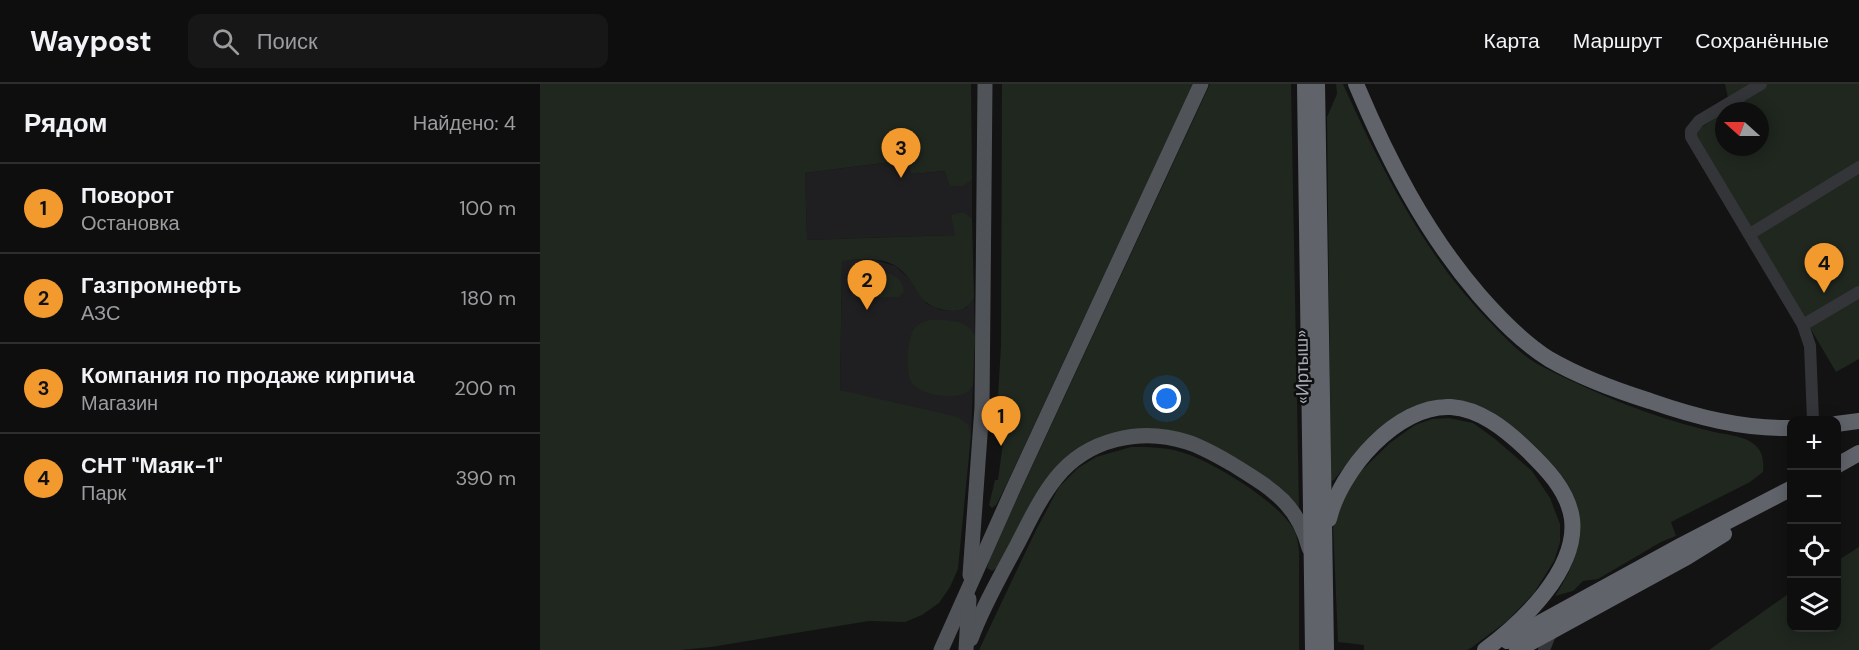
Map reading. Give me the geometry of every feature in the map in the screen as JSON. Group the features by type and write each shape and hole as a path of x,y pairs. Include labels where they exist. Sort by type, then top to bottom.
{"highway":[{"name":"«Иртыш»","path":"1305,84 1313,650"},
{"name":"«Иртыш»","path":"1317,84 1326,650"},
{"path":"1356,84 1396,171 1432,234 1481,297 1513,331 1531,346 1587,378 1679,411 1740,426 1787,428"},
{"path":"1324,556 1336,496 1356,465 1394,428 1416,414 1439,407 1470,411 1493,422 1534,457 1557,483 1569,507 1572,532 1565,557 1548,587 1511,630 1487,650"},
{"path":"1841,423 1859,421"},
{"path":"1518,646 1682,545 1787,490"},
{"path":"1487,650 1518,646 1555,629 1687,557 1787,495"}],"main road":[{"path":"967,650 969,588 982,407 986,84"},
{"path":"941,650 1201,84"},
{"path":"967,650 984,607 1056,478 1069,464 1090,449 1122,438 1158,436 1187,442 1212,453 1260,482 1290,506 1301,522 1312,569"}],"street":[{"path":"1761,84 1700,121 1691,131 1691,137 1803,326 1810,346 1813,416"},
{"path":"1749,234 1859,167"},
{"path":"1803,326 1859,292"},
{"path":"1544,650 1555,629"}],"shaded area":[{"path":"540,84 971,84 972,180 964,186 950,186 945,171 911,174 907,160 805,173 807,240 955,235 951,215 964,212 972,218 974,297 968,306 959,310 939,309 930,305 905,274 891,264 870,260 842,261 840,390 958,417 968,425 971,435 958,569 939,603 922,615 905,622 869,621 711,647 681,650 540,650"},
{"path":"1002,84 1193,84 1002,494 992,508 989,505 995,480 998,480 1003,443 998,440 996,432 1001,345"},
{"path":"1210,84 1291,84 1299,508 1295,509 1197,439 1079,449 997,568 992,571 987,568 990,557"},
{"path":"1336,84 1343,84 1373,148 1426,242 1469,299 1515,347 1541,366 1623,403 1666,419 1751,442 1760,451 1763,472 1750,482 1671,522 1676,536 1661,542 1598,579 1583,581 1573,591 1555,596 1575,555 1579,534 1578,510 1473,404 1442,399 1409,409 1356,453 1331,481 1327,117 1337,94"},
{"path":"1725,84 1859,84 1859,359 1836,372 1695,132 1715,118 1715,156 1769,156 1769,102 1727,102"},
{"path":"908,160 911,174 946,171 964,186 972,180 972,218 964,212 955,235 807,240 805,173"},
{"path":"842,260 875,260 895,266 912,281 927,304 941,310 956,311 966,308 974,297 975,336 971,435 967,425 840,390"},
{"path":"874,271 884,272 897,278 904,292 899,297 852,297 858,281"},
{"path":"930,320 950,320 962,323 975,336 973,385 966,393 952,396 936,395 912,383 908,372 910,340 916,327"},
{"path":"1449,418 1473,423 1532,471 1550,498 1560,524 1560,542 1554,561 1534,593 1507,621 1467,650 1364,650 1364,645 1338,642 1333,526 1342,498 1359,473 1391,442 1415,425 1432,419"},
{"path":"1131,447 1175,450 1209,464 1241,482 1271,504 1291,525 1296,534 1299,551 1299,650 979,650 1059,487 1078,468 1096,457"},
{"path":"1859,547 1859,650 1709,650 1787,595 1787,632 1841,632 1841,558"}],"place":[{"name":"Компания по продаже кирпича","path":"901,178"},
{"name":"СНТ \"Маяк-1\"","path":"1824,293"},
{"name":"Газпромнефть","path":"867,310"},
{"name":"Поворот","path":"1001,446"}]}
